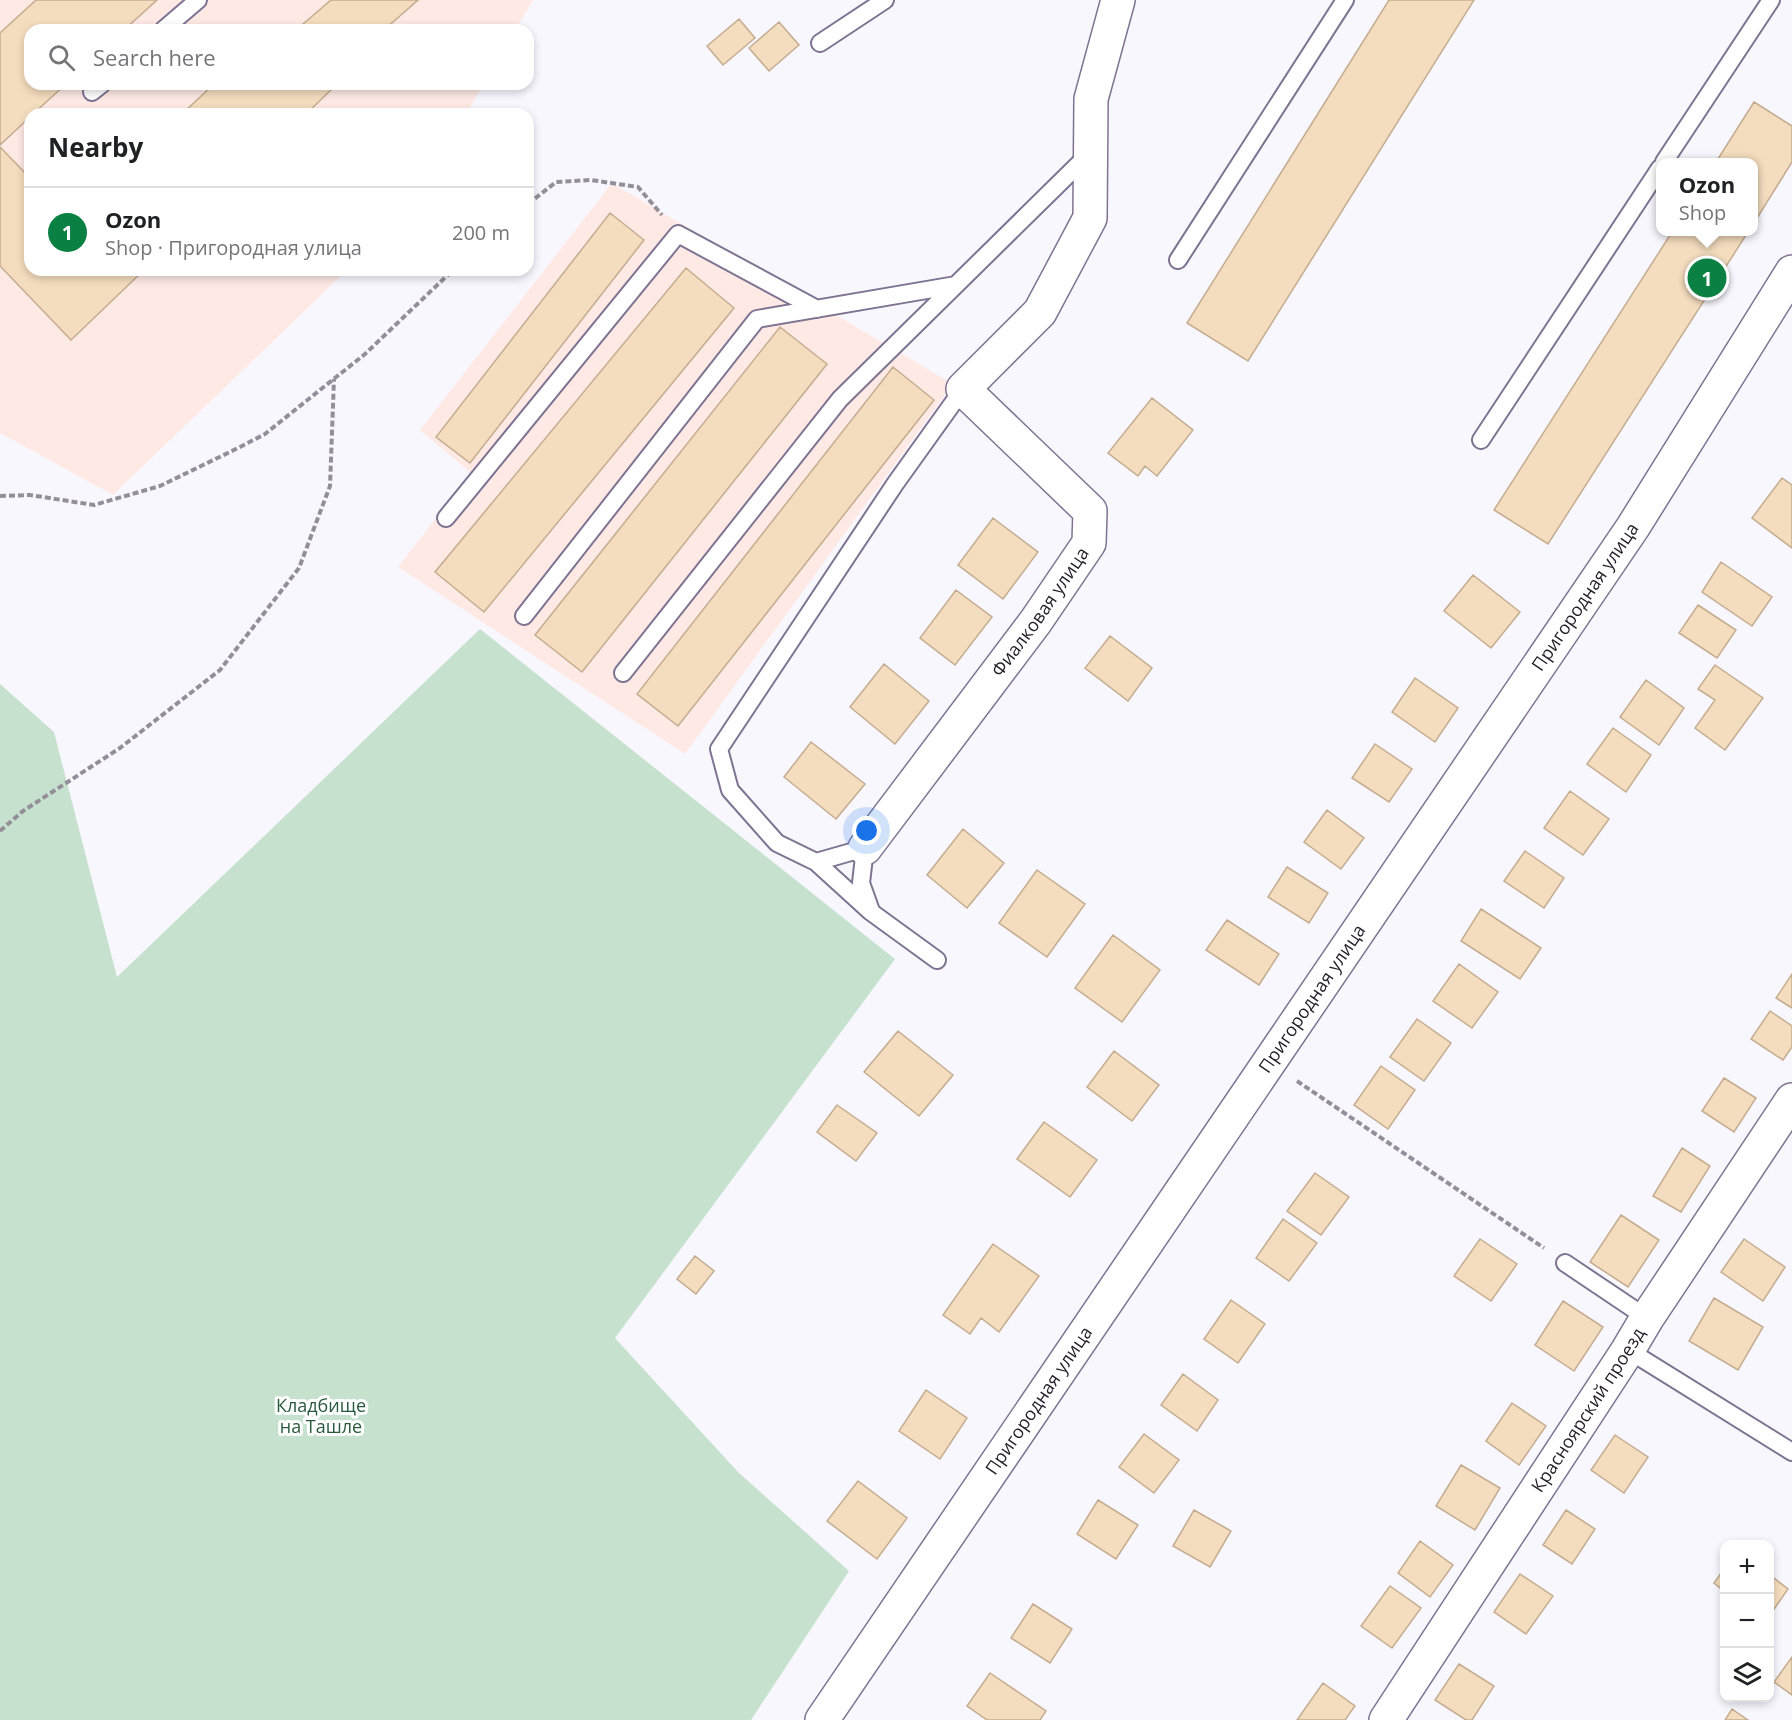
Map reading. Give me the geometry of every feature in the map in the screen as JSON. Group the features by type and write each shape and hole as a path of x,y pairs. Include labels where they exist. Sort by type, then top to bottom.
{"street":[{"path":"963,389 1040,312 1090,218 1090,99 1118,0"},
{"name":"Пригородная улица","path":"822,1720 1633,527 1792,272"},
{"name":"Фиалковая улица","path":"865,848 1036,621 1089,543 1090,512 963,389"},
{"name":"Красноярский проезд","path":"1386,1720 1647,1318 1792,1100"}],"lane":[{"path":"171,24 198,0"},
{"path":"820,43 885,0"},
{"path":"1178,260 1345,0"},
{"path":"1667,158 1771,0"},
{"path":"623,673 840,399 1089,153"},
{"path":"1481,440 1656,174"},
{"path":"446,518 678,234 817,309"},
{"path":"524,616 757,320 956,285"},
{"path":"937,960 871,912 816,862 777,843 730,789 719,750 895,484 963,389"},
{"path":"816,862 865,848 861,883 871,912"},
{"path":"1565,1263 1647,1318"},
{"path":"1628,1350 1792,1452"}],"path":[{"path":"534,199 556,182 591,180 638,187 678,234"},
{"path":"0,496 30,495 94,505 160,486 265,434 365,354 447,276"},
{"path":"0,831 23,811 120,748 220,670 299,568 330,486 334,379"},
{"path":"1269,1062 1565,1263"}],"shaded area":[{"path":"0,0 533,0 519,24 24,24 24,90 480,90 470,108 24,108 24,276 341,276 113,495 0,433"},
{"path":"612,183 953,384 685,754 398,567 471,473 420,430"}],"green space":[{"name":"Кладбище на Ташле","path":"480,629 895,959 615,1338 738,1472 849,1571 751,1720 0,1720 0,684 54,732 117,977"}],"building":[{"path":"36,0 157,0 131,24 24,24 24,90 59,90 40,108 24,108 24,123 0,145 0,33"},
{"path":"331,0 418,0 391,24 303,24"},
{"path":"1389,0 1474,0 1248,361 1187,323"},
{"path":"739,19 755,38 723,65 707,46"},
{"path":"779,22 799,45 769,71 749,48"},
{"path":"208,90 331,90 312,108 188,108"},
{"path":"1754,102 1792,126 1792,162 1758,217 1758,158 1719,158"},
{"path":"0,147 24,172 24,276 138,276 71,340 0,266"},
{"path":"610,213 644,240 470,463 436,437"},
{"path":"1669,236 1745,236 1548,544 1494,510"},
{"path":"686,268 734,308 484,612 435,572"},
{"path":"780,327 827,364 582,672 535,635"},
{"path":"893,367 934,400 678,726 637,694"},
{"path":"1152,398 1193,430 1157,476 1145,466 1138,476 1108,453"},
{"path":"1782,478 1792,485 1792,548 1752,518"},
{"path":"993,518 1038,552 1003,599 958,565"},
{"path":"1721,562 1772,597 1752,626 1702,592"},
{"path":"1473,575 1520,612 1491,648 1444,611"},
{"path":"956,590 992,617 955,665 920,638"},
{"path":"1698,605 1736,630 1717,658 1679,633"},
{"path":"1110,636 1152,668 1128,701 1085,668"},
{"path":"884,664 929,701 895,744 850,707"},
{"path":"1715,665 1763,698 1725,750 1695,728 1715,700 1698,689"},
{"path":"1415,678 1458,708 1435,742 1392,712"},
{"path":"1646,680 1684,708 1659,745 1620,717"},
{"path":"1613,728 1651,755 1626,792 1587,764"},
{"path":"811,742 865,784 836,819 784,777"},
{"path":"1375,744 1412,769 1389,802 1352,778"},
{"path":"1570,791 1609,819 1583,855 1544,828"},
{"path":"1327,810 1364,838 1341,869 1304,842"},
{"path":"963,829 1004,863 967,908 927,875"},
{"path":"1525,851 1564,878 1544,908 1504,881"},
{"path":"1287,867 1328,893 1309,923 1268,897"},
{"path":"1037,870 1085,904 1047,957 999,923"},
{"path":"1481,909 1541,948 1520,979 1461,941"},
{"path":"1227,920 1279,954 1259,985 1206,950"},
{"path":"1113,935 1160,970 1122,1022 1075,988"},
{"path":"1459,964 1498,992 1472,1028 1433,1001"},
{"path":"1792,974 1792,1008 1776,998"},
{"path":"1770,1011 1792,1026 1792,1047 1783,1060 1751,1039"},
{"path":"1417,1019 1451,1043 1424,1081 1390,1057"},
{"path":"898,1031 953,1075 919,1116 864,1072"},
{"path":"1114,1051 1159,1085 1132,1121 1087,1087"},
{"path":"1381,1066 1415,1090 1388,1129 1354,1105"},
{"path":"1724,1078 1756,1098 1734,1132 1702,1111"},
{"path":"837,1105 877,1133 856,1161 817,1132"},
{"path":"1044,1122 1097,1160 1070,1197 1017,1159"},
{"path":"1682,1148 1710,1166 1681,1212 1653,1196"},
{"path":"1315,1173 1349,1197 1321,1235 1287,1211"},
{"path":"1621,1215 1659,1240 1628,1287 1590,1262"},
{"path":"1283,1219 1317,1243 1289,1281 1256,1258"},
{"path":"1480,1239 1517,1264 1491,1301 1454,1276"},
{"path":"1744,1239 1785,1267 1763,1301 1721,1272"},
{"path":"993,1244 1039,1276 999,1332 981,1318 970,1334 943,1315"},
{"path":"695,1256 714,1271 696,1294 677,1279"},
{"path":"1714,1298 1763,1327 1738,1370 1689,1341"},
{"path":"1231,1300 1265,1324 1238,1363 1204,1339"},
{"path":"1563,1301 1603,1327 1574,1371 1535,1345"},
{"path":"1183,1374 1218,1400 1197,1431 1161,1405"},
{"path":"926,1390 967,1418 940,1459 899,1431"},
{"path":"1512,1403 1546,1426 1519,1465 1486,1441"},
{"path":"1144,1434 1179,1460 1154,1493 1119,1467"},
{"path":"1615,1435 1648,1457 1624,1493 1591,1470"},
{"path":"1461,1465 1500,1488 1475,1530 1436,1506"},
{"path":"858,1481 907,1518 877,1559 827,1521"},
{"path":"1098,1500 1138,1525 1116,1559 1077,1534"},
{"path":"1194,1510 1231,1531 1210,1567 1173,1546"},
{"path":"1566,1510 1595,1529 1572,1564 1543,1545"},
{"path":"1420,1541 1453,1565 1430,1597 1398,1573"},
{"path":"1520,1574 1553,1596 1526,1634 1494,1612"},
{"path":"1720,1575 1720,1588 1714,1583"},
{"path":"1774,1578 1788,1589 1774,1609"},
{"path":"1390,1586 1421,1608 1392,1648 1361,1626"},
{"path":"1033,1604 1072,1629 1050,1663 1011,1638"},
{"path":"1792,1657 1792,1695 1774,1682"},
{"path":"1459,1664 1494,1686 1472,1720 1466,1720 1435,1700"},
{"path":"990,1673 1046,1711 1040,1720 987,1720 967,1706"},
{"path":"1323,1683 1355,1706 1345,1720 1297,1720"},
{"path":"1732,1709 1748,1720 1725,1720"}],"place":[{"name":"Ozon","path":"1707,278"}]}
